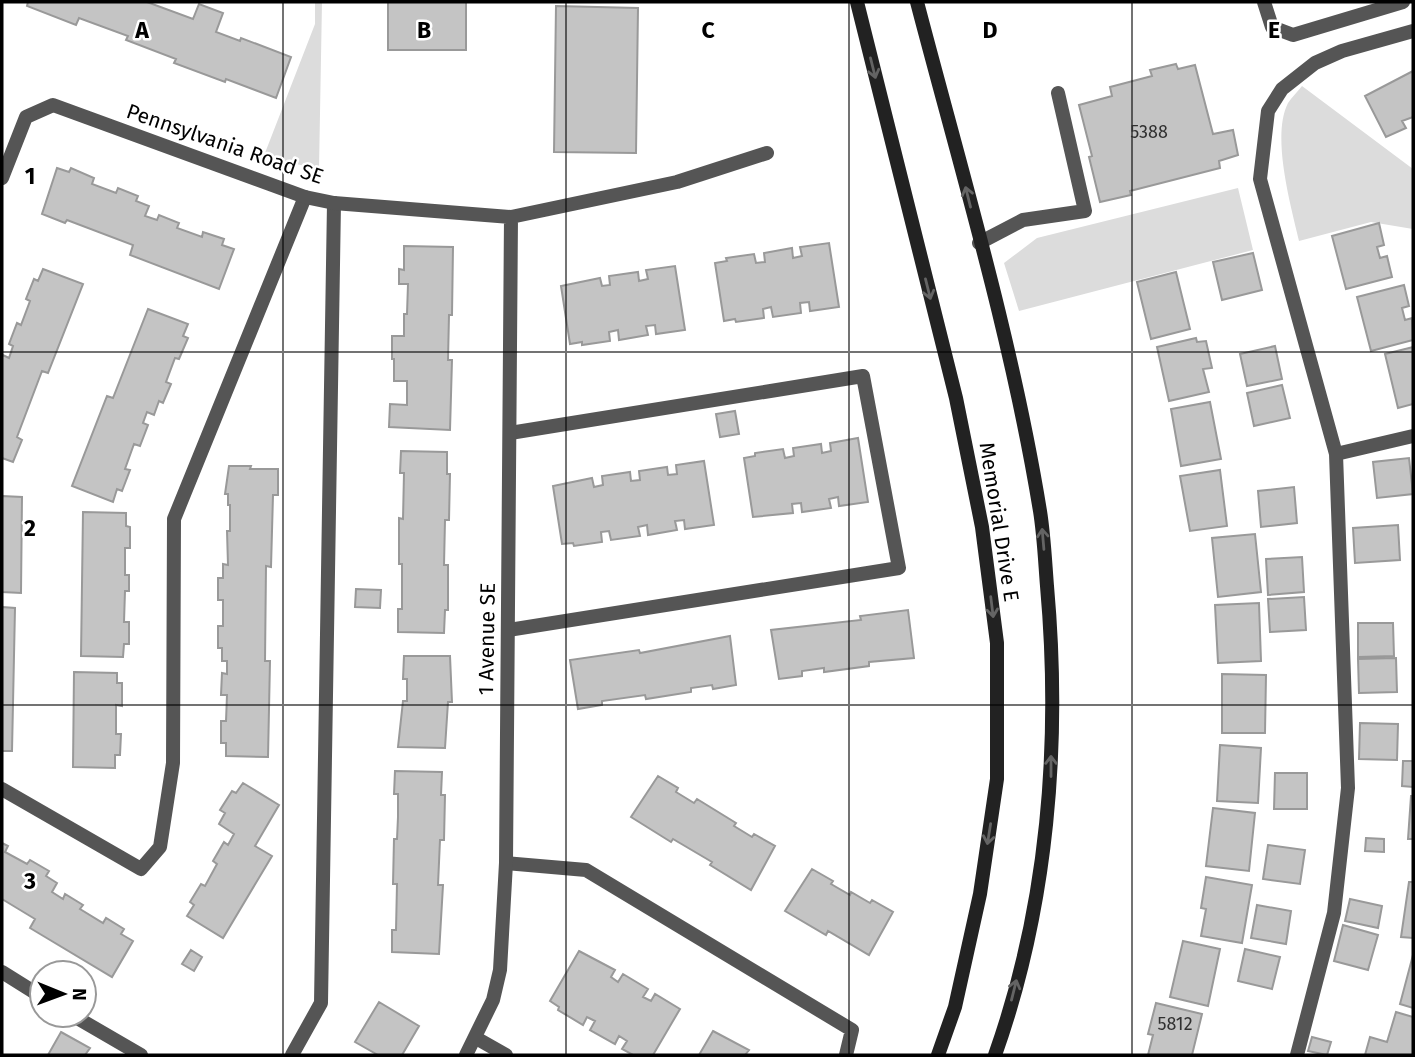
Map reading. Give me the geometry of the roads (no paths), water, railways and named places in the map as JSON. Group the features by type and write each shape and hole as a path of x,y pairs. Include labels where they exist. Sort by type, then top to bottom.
{"main road":[{"name":"Memorial Drive E","path":"857,2 956,398 982,527 997,643 997,779 980,894 955,1007 938,1055"},
{"name":"Memorial Drive E","path":"917,2 1017,390 1040,514 1052,641 1051,784 1035,904 1007,1021 995,1055"}],"street":[{"path":"1264,2 1272,27 1293,35 1403,2"},
{"path":"1297,1055 1334,913 1348,788 1336,454 1260,179 1268,111 1282,89 1315,63 1342,51 1413,31"},
{"path":"979,243 1023,220 1085,211 1058,93"},
{"name":"Pennsylvania Road SE","path":"2,178 26,117 53,105 304,197 334,203 511,217 677,182 767,153"},
{"path":"2,789 142,869 160,847 173,763 174,519 304,197"},
{"path":"292,1055 321,1003 334,203"},
{"name":"1 Avenue SE","path":"466,1055 492,1000 500,970 506,863 511,217"},
{"path":"508,630 899,568 863,376 510,433"},
{"path":"1336,454 1413,436"},
{"path":"506,863 586,870 852,1030 846,1055"},
{"path":"2,972 28,988"},
{"path":"96,1029 141,1055"},
{"path":"476,1038 506,1055"}]}
